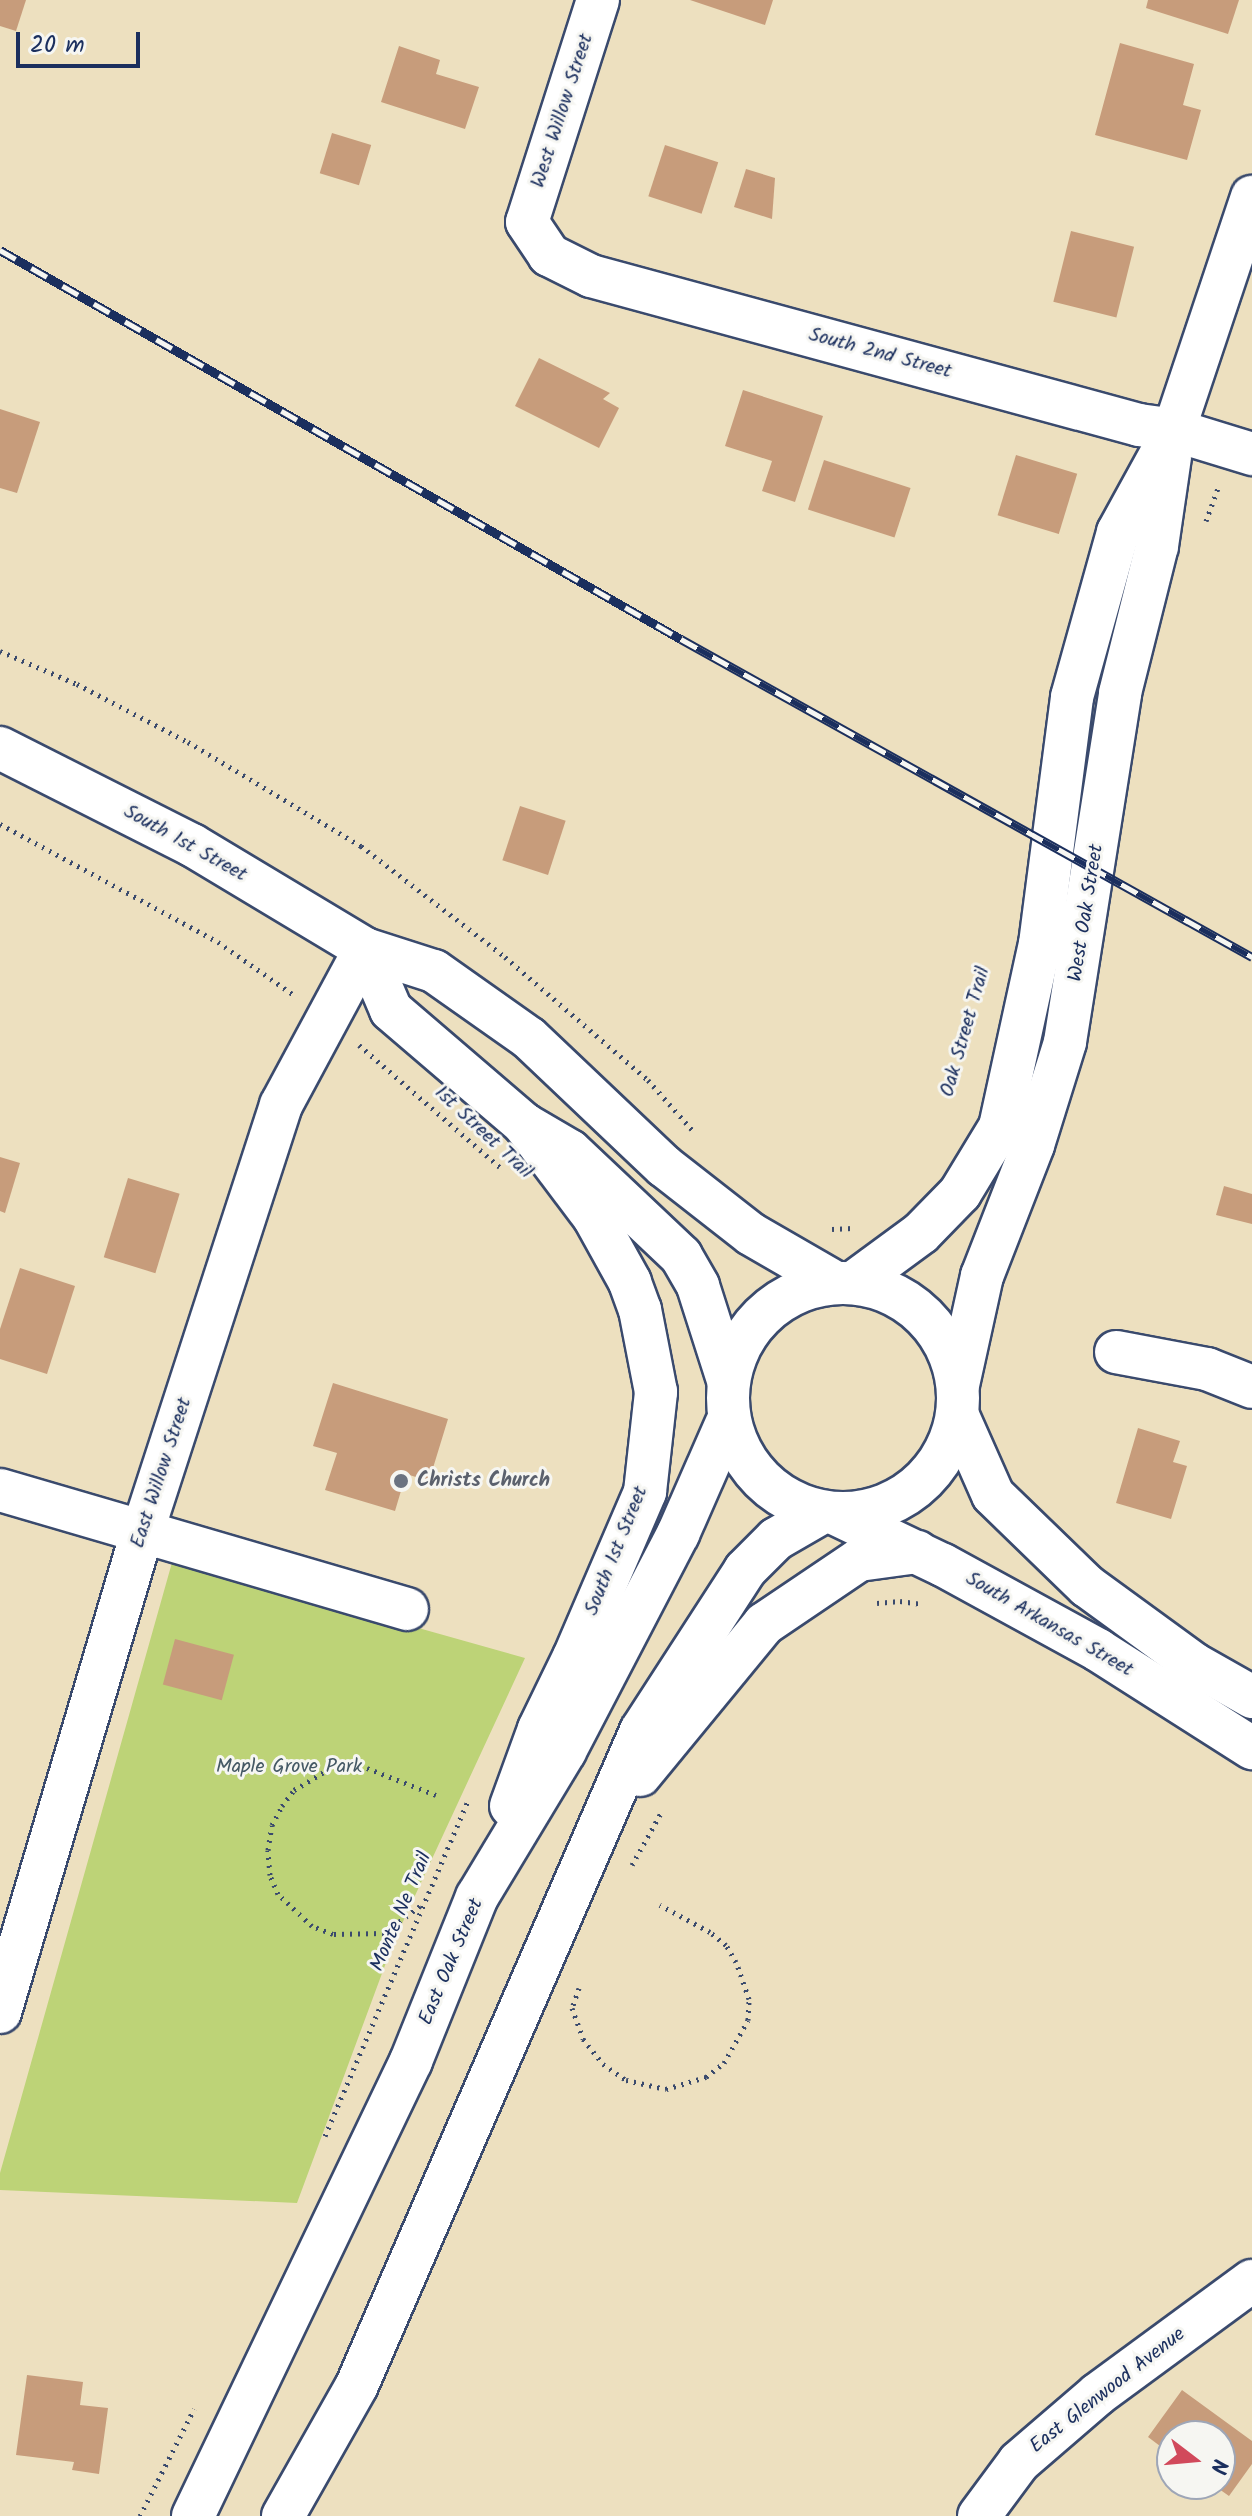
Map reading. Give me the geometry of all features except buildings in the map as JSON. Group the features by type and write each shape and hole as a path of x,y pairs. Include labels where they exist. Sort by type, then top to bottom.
{"street":[{"name":"West Willow Street","path":"527,222 598,0"},
{"name":"West Oak Street","path":"958,1400 982,1276 1033,1145 1065,1042 1120,693 1157,546 1174,430 1252,197"},
{"name":"South 2nd Street","path":"527,222 549,255 591,276 1139,425 1174,430 1252,454"},
{"name":"West Oak Street","path":"843,1282 921,1233 960,1193 1000,1127 1040,944 1072,697 1118,532 1174,430"},
{"name":"South 1st Street","path":"0,748 192,845 365,949 434,971 529,1038 664,1166 751,1234 843,1282"},
{"name":"South 1st Street","path":"365,949 391,1010 524,1124 570,1151 681,1256 698,1286 728,1399"},
{"name":"East Willow Street","path":"0,2012 142,1533 281,1105 365,949"},
{"name":"South 1st Street","path":"477,1897 539,1729 574,1657 645,1492 656,1392 640,1310 630,1282 594,1217 524,1124"},
{"path":"829,1514 788,1501 760,1480 740,1452 728,1399 737,1351 753,1324 777,1303 804,1289 843,1282 884,1289 911,1305 934,1327 950,1354 958,1400 993,1495 1087,1586 1194,1664 1252,1697"},
{"path":"1116,1352 1207,1369 1252,1387"},
{"name":"East Oak Street","path":"193,2516 411,2061 477,1897 572,1738 678,1534 728,1399"},
{"path":"283,2516 357,2385 641,1731 745,1570 776,1539 829,1514 871,1511 903,1498 929,1476 948,1448 958,1400"},
{"path":"0,1490 407,1609"},
{"name":"South Arkansas Street","path":"829,1514 917,1552 1098,1650 1252,1748"},
{"path":"606,1816 764,1624 859,1560 917,1552"},
{"name":"East Glenwood Avenue","path":"979,2516 1019,2462 1086,2404 1252,2281"}],"path":[{"path":"0,651 77,684 188,742 361,846 505,957 636,1070 700,1139"},
{"path":"0,824 218,942 272,980"},
{"name":"1st Street Trail","path":"377,1059 510,1176"},
{"path":"827,1227 839,1231 856,1228"},
{"path":"870,1604 900,1601 933,1606"},
{"path":"421,1905 384,1933 333,1934 312,1926 278,1894 270,1875 268,1850 272,1825 282,1806 294,1790 327,1770 367,1768 436,1795"},
{"name":"Monte Ne Trail","path":"320,2147 471,1792"},
{"path":"625,1878 667,1801"},
{"path":"582,1979 572,2008 583,2039 603,2064 626,2080 666,2089 706,2077 724,2063 748,2020 749,1999 736,1962 726,1945 710,1932 660,1905"},
{"path":"140,2516 197,2402"}],"green space":[{"name":"Maple Grove Park","path":"173,1559 525,1658 394,1941 297,2203 0,2190 0,2173"}],"railway":[{"path":"0,250 681,639 1252,957"}],"place":[{"name":"Christs Church","path":"401,1481"}]}
